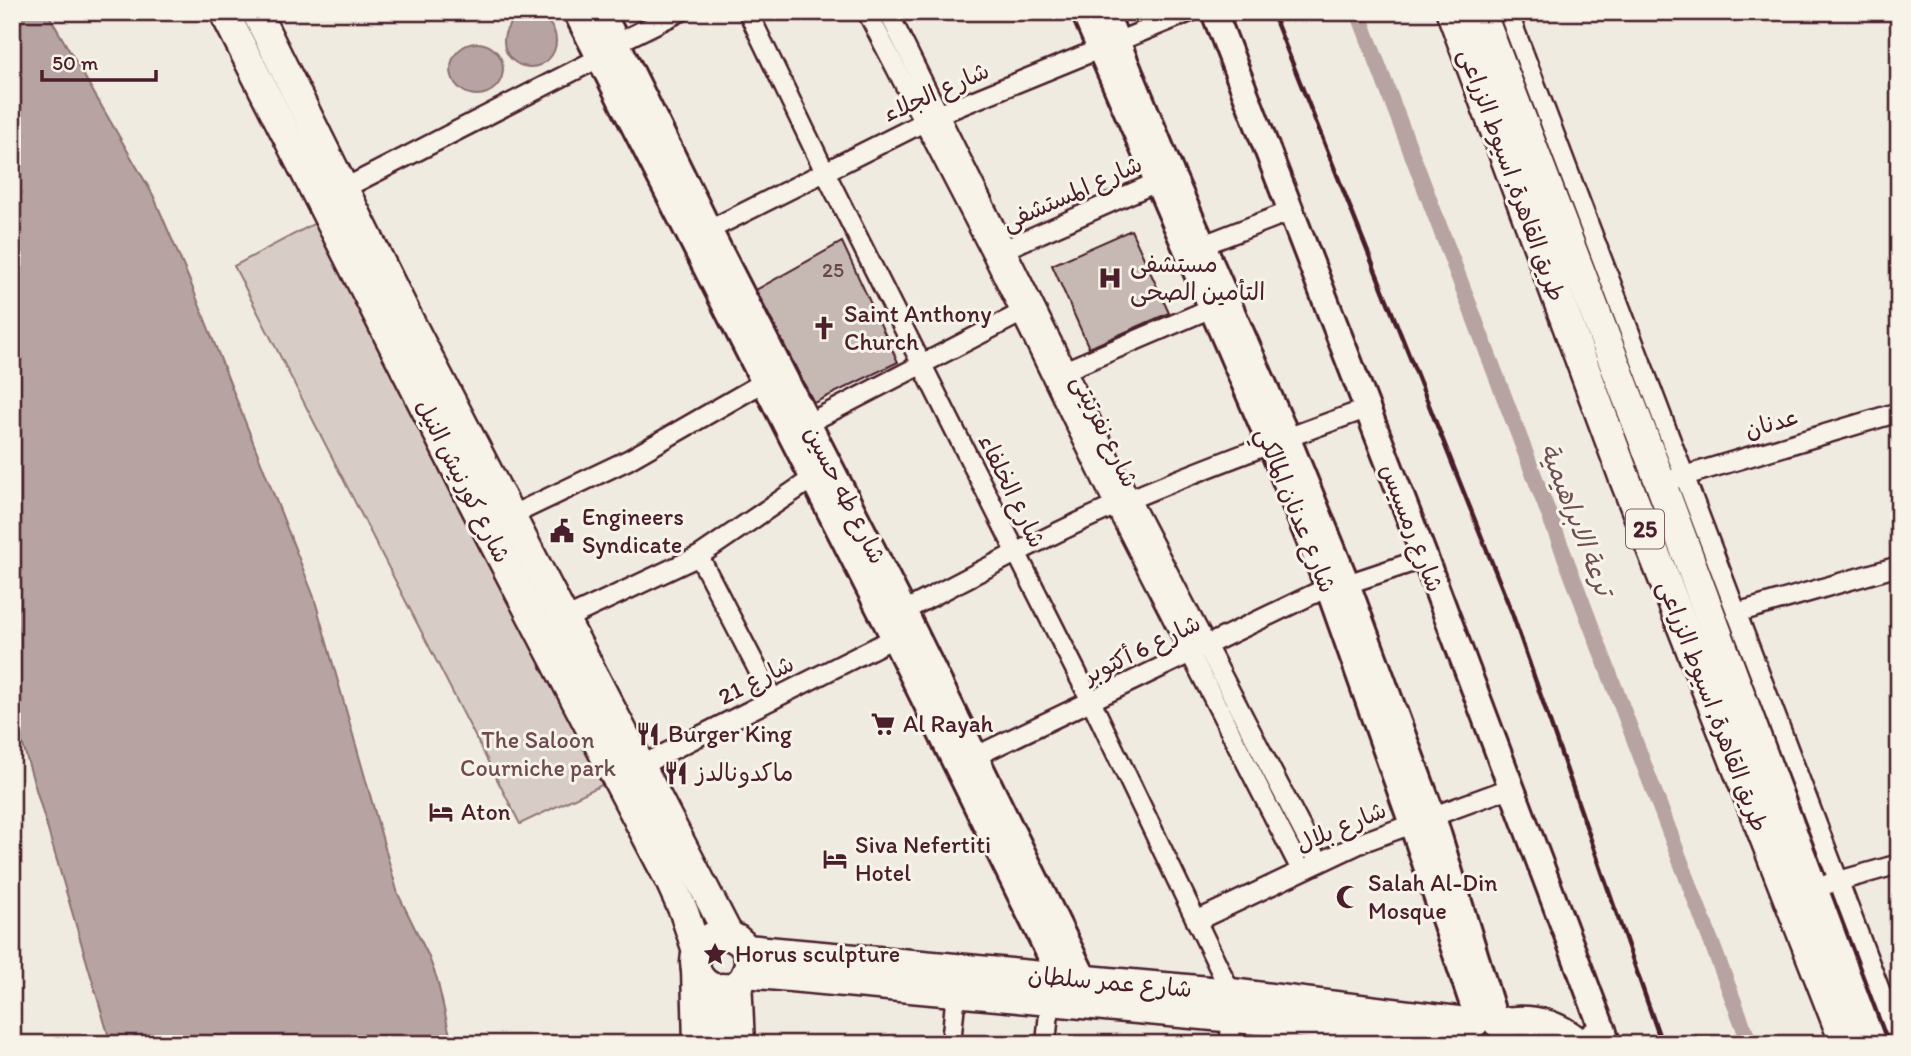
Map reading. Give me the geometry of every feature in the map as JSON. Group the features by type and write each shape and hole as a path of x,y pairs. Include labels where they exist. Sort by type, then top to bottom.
{"highway":[{"name":"طريق القاهرة, اسيوط الزراعى","path":"1451,12 1625,479 1851,1042"},
{"name":"طريق القاهرة, اسيوط الزراعى","path":"1480,12 1666,476 1825,885 1851,1042"},
{"path":"1625,479 1666,476"}],"main road":[{"name":"شارع كورنيش النيل","path":"224,12 498,522 565,619 737,965 725,1044"},
{"name":"شارع كورنيش النيل","path":"256,12 409,320 498,522 684,912 696,960 698,1044"},
{"name":"شارع طه حسين","path":"576,12 608,50 709,230 799,428 904,611 976,755 1063,973"},
{"name":"شارع طه حسين","path":"602,12 608,50 764,382 799,428 813,478 1063,973"},
{"name":"شارع عدنان المالكي","path":"1084,12 1109,46 1279,440 1337,585 1422,821 1483,1031"},
{"name":"شارع عدنان المالكي","path":"1105,12 1109,46"},
{"name":"شارع رمسيس","path":"1214,12 1425,558 1510,788 1594,1041"},
{"path":"710,937 737,965 709,985 703,981 696,960 710,937"},
{"name":"شارع عمر سلطان","path":"737,965 1063,973 1231,1018 1332,1035 1483,1031"},
{"name":"شارع عمر سلطان","path":"737,965 956,991 1063,973 1231,1018 1483,1031"},
{"path":"1483,1031 1515,1020 1542,1022 1570,1035 1594,1041"}],"street":[{"path":"345,188 680,12"},
{"name":"شارع نفرتيتى","path":"867,12 932,118"},
{"name":"شارع نفرتيتى","path":"888,12 932,118 1123,503 1199,649 1318,862"},
{"name":"شارع الجلاء","path":"709,230 932,118 1190,12"},
{"name":"طريق القاهرة, اسيوط الزراعى","path":"1508,12 1666,476 1736,613 1825,885 1899,1040"},
{"name":"شارع الخلفاء","path":"755,14 824,172 1091,701 1196,920 1231,1018"},
{"name":"شارع المستشفى","path":"999,251 1165,179"},
{"path":"1195,248 1291,211"},
{"name":"شارع نفرتيتى","path":"999,251 1021,313 1059,373"},
{"path":"1059,373 1219,305"},
{"path":"799,428 1021,313"},
{"path":"498,522 628,460 764,382"},
{"path":"904,611 1016,553 1123,503 1279,440 1366,409"},
{"name":"عدنان","path":"1666,476 1899,412"},
{"path":"565,619 699,556 813,478"},
{"path":"699,556 773,699"},
{"name":"شارع 6 أكتوبر","path":"976,755 1337,585 1425,558"},
{"path":"1736,613 1899,566"},
{"name":"شارع 21","path":"640,766 894,638"},
{"name":"شارع نفرتيتى","path":"1199,649 1301,870"},
{"name":"شارع بلال","path":"1196,920 1363,842 1510,788"},
{"path":"1825,885 1899,864"},
{"path":"737,965 745,1044"},
{"path":"1046,1044 1063,973"},
{"path":"951,1044 956,991"}],"green space":[{"name":"The Saloon Courniche park","path":"315,223 606,783 520,824 234,266"}],"shaded area":[{"path":"12,12 47,12 153,195 191,284 314,597 398,894 437,979 452,1044 111,1044 12,708"},
{"path":"530,15 540,17 548,23 554,31 554,51 548,59 540,65 530,67 520,65 512,59 506,51 504,41 506,31 512,23 520,17"},
{"path":"477,43 487,45 495,51 501,59 501,79 495,87 487,93 477,95 467,93 459,87 453,79 451,69 453,59 459,51 467,45"}],"building":[{"path":"1131,230 1169,313 1089,348 1052,265"},
{"name":"Saint Anthony Church","path":"842,242 898,362 814,403 756,290"}],"waterway":[{"name":"ترعة الابراهيمية","path":"1358,12 1750,1044"}],"railway":[{"path":"1272,12 1512,613 1662,1044"}],"place":[{"name":"مستشفى التأمين الصحى","path":"1110,278"},
{"name":"Saint Anthony Church","path":"824,328"},
{"name":"Engineers Syndicate","path":"562,531"},
{"name":"Al Rayah","path":"883,724"},
{"name":"Burger King","path":"648,734"},
{"name":"ماكدونالدز","path":"676,773"},
{"name":"Aton","path":"441,812"},
{"name":"Siva Nefertiti Hotel","path":"835,859"},
{"name":"Salah Al-Din Mosque","path":"1348,897"},
{"name":"Horus sculpture","path":"715,954"}]}
